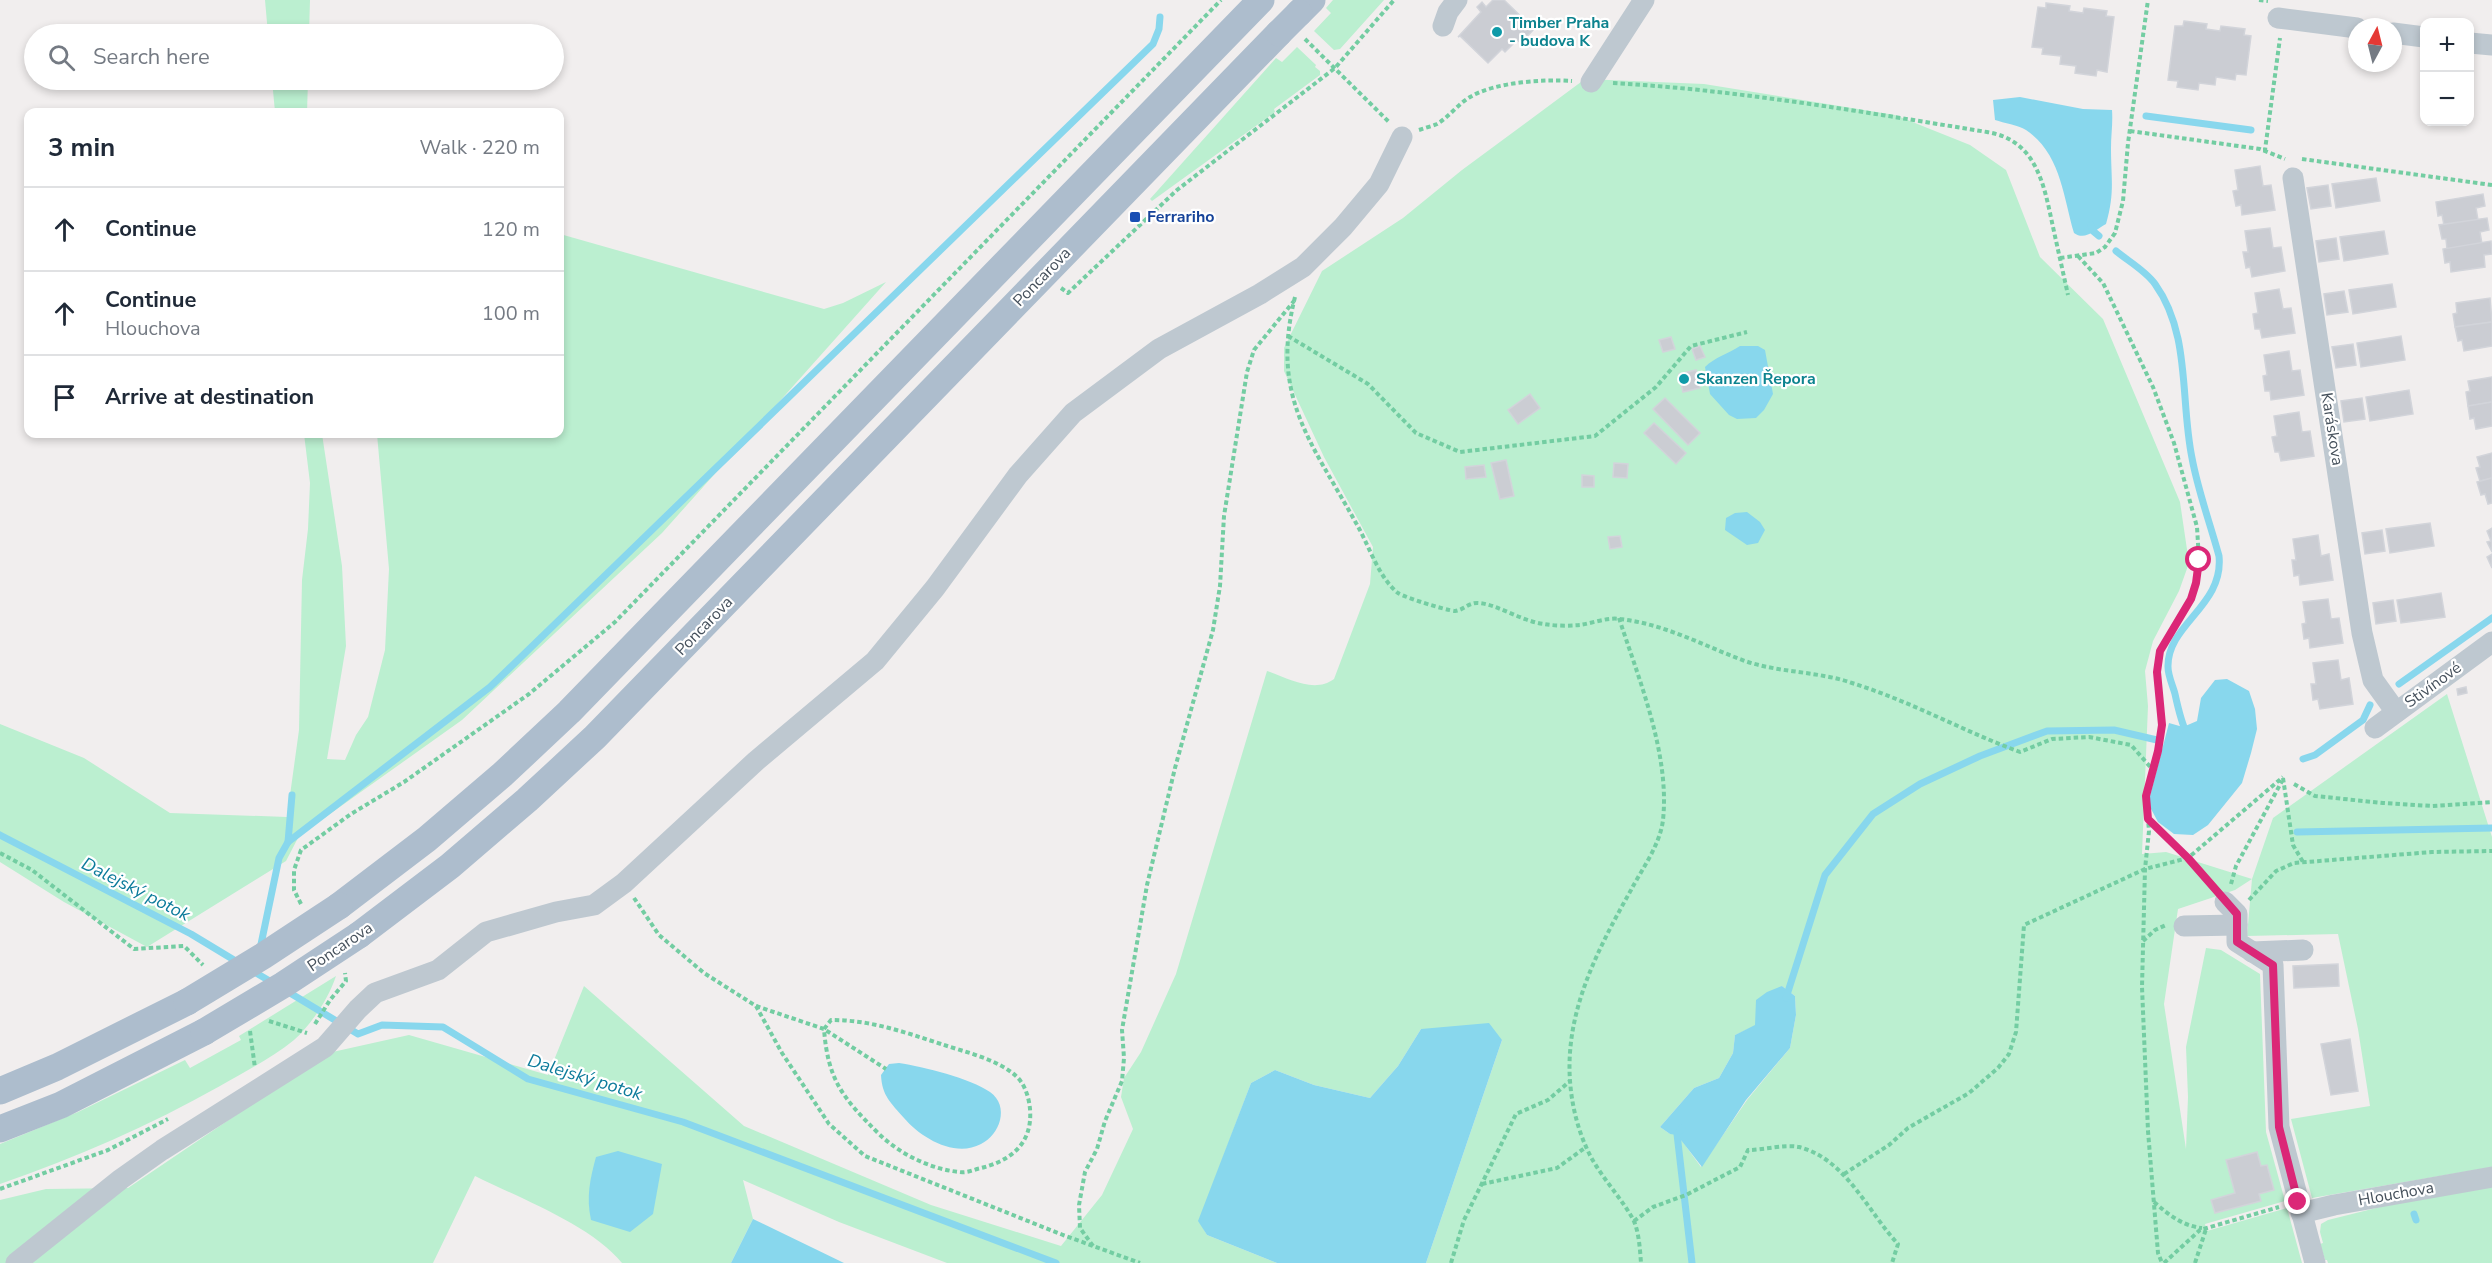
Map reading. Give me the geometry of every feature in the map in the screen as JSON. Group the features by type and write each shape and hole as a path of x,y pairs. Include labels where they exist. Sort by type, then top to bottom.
{"main road":[{"path":"0,1091 57,1067 187,1002 339,906 428,839 503,774 635,647 1257,4"},
{"name":"Poncarova","path":"0,1129 61,1105 204,1032 283,985 359,935 450,866 527,800 595,737 1046,274 1298,21"}],"street":[{"path":"1443,26 1448,12 1457,0"},
{"path":"1591,82 1644,0"},
{"path":"2281,19 2348,27"},
{"path":"2402,34 2420,36"},
{"path":"2474,43 2492,45"},
{"path":"16,1263 146,1162 325,1047 375,993 438,970 486,932 594,904 624,883 756,761 875,661 935,588 1018,475 1073,413 1159,349 1260,294 1303,267 1379,184 1402,136"},
{"name":"Karáskova","path":"2293,178 2362,633 2373,680 2396,712"},
{"name":"Stivínové","path":"2374,728 2492,642"},
{"path":"2184,926 2233,913 2237,942 2273,965 2279,1127 2315,1263"},
{"path":"2252,952 2303,950"},
{"name":"Hlouchova","path":"2300,1208 2334,1205 2492,1177"}],"path":[{"path":"303,908 294,890 294,870 301,850 530,694 615,622 1221,0"},
{"path":"1046,274 1068,293 1177,190 1335,68 1394,0"},
{"path":"2060,258 2101,251 2115,233 2123,201 2148,0"},
{"path":"2265,150 2281,19"},
{"path":"1298,21 1335,68 1402,136 1438,123 1472,95 1531,80 1704,90 1994,133 2016,144 2027,154 2038,171 2045,189 2068,295"},
{"path":"2130,131 2265,150 2281,156 2492,185"},
{"path":"2281,156 2292,164 2293,178"},
{"path":"2078,256 2103,283 2153,387 2174,443 2197,527 2199,560 2196,583 2191,599 2160,651 2157,672 2162,725 2146,796 2148,819 2142,987 2148,1131 2158,1253 2163,1263 2200,1230 2300,1208"},
{"path":"1303,267 1294,301 1286,357 1295,407 1319,461 1339,490 1386,581 1400,594 1455,611 1462,611 1472,603 1481,603 1521,619 1544,624 1578,625 1619,618 1686,635 1771,669 1849,682 1906,702 1985,739 2020,752 2052,740 2089,737 2131,745 2153,770"},
{"path":"1093,1246 1080,1228 1081,1194 1085,1172 1097,1149 1122,1081 1124,1058 1122,1029 1147,885 1175,768 1213,630 1220,586 1224,516 1247,372 1254,350 1294,301"},
{"path":"1288,336 1368,384 1416,433 1460,452 1595,436 1656,387 1691,346 1747,332"},
{"path":"1619,618 1646,704 1660,760 1664,788 1663,822 1657,842 1609,928 1587,978 1571,1027 1570,1081 1579,1132 1586,1147 1634,1221 1641,1263"},
{"path":"1844,1174 1889,1145 1908,1128 1969,1093 1998,1068 2009,1054 2016,1032 2024,925 2145,869 2188,858 2283,777"},
{"path":"2283,777 2293,845 2303,862"},
{"path":"2233,913 2236,866 2283,777"},
{"path":"2294,784 2315,796 2383,803 2432,806 2492,802"},
{"path":"2148,819 2188,858 2233,913"},
{"path":"2233,913 2276,871 2294,863 2432,852 2492,851"},
{"path":"0,853 32,870 134,949 184,946 209,971"},
{"path":"624,883 659,935 704,973 756,1006 824,1029 886,1069"},
{"path":"299,1040 313,1026 346,981 345,970"},
{"path":"756,1006 782,1053 829,1124 865,1156 1140,1263"},
{"path":"259,1017 307,1033"},
{"path":"831,1020 880,1024 993,1062 1017,1076 1029,1097 1031,1123 1020,1149 995,1165 961,1173 932,1166 894,1149 853,1110 835,1082 826,1057 824,1029 831,1020"},
{"path":"250,1024 255,1072 264,1066"},
{"path":"1451,1263 1464,1221 1516,1114 1548,1100 1570,1081"},
{"path":"0,1189 108,1150 178,1114"},
{"path":"1481,1184 1557,1168 1586,1147"},
{"path":"1634,1221 1653,1207 1686,1195 1740,1167 1748,1150 1798,1147 1819,1155 1844,1174 1884,1229 1898,1244 1892,1263"},
{"path":"2154,1202 2176,1219 2193,1227 2206,1228"},
{"path":"2195,1263 2206,1228"}],"green space":[{"path":"265,0 310,0 309,24 267,24"},
{"path":"1333,0 1384,0 1340,49 1334,50 1314,31 1331,13 1326,8"},
{"path":"1297,47 1316,65 1320,75 1274,109 1275,112 1152,201 1150,199 1276,58 1282,62"},
{"path":"1585,79 1704,84 1895,115 1970,145 2006,170 2040,257 2103,319 2180,502 2189,563 2179,591 2153,641 2145,671 2148,706 2142,854 2166,852 2252,879 2235,890 2178,909 2164,1004 2186,1149 2188,1097 2186,1047 2206,948 2221,950 2260,974 2266,1132 2285,1201 2205,1224 2207,1231 2287,1208 2302,1263 1426,1263 1502,1040 1438,1029 1421,1029 1398,1066 1370,1098 1314,1085 1275,1070 1251,1083 1199,1221 1207,1235 1277,1263 947,1263 839,1222 743,1180 753,1219 731,1263 622,1263 592,1236 533,1203 475,1176 433,1263 0,1263 0,1200 46,1189 128,1188 328,1053 409,1035 548,1075 584,986 744,1126 931,1205 1061,1246 1102,1195 1133,1129 1121,1097 1124,1078 1141,1052 1176,974 1267,671 1310,685 1326,683 1334,679 1370,584 1373,547 1324,457 1284,371 1284,348 1322,271 1403,218 1462,170","holes":["1782,986 1795,996 1796,1015 1790,1048 1747,1100 1701,1167 1677,1134 1670,1134 1660,1127 1694,1088 1719,1078 1733,1053 1735,1035 1755,1026"]},
{"path":"273,90 308,90 307,108 275,108"},
{"path":"564,235 824,309 843,303 886,282 662,533 462,720 299,836 286,861 147,947 64,902 0,862 0,724 84,758 170,813 287,817 299,730 302,580 310,483 304,438 323,438 342,566 346,646 327,759 345,760 356,735 368,717 385,650 389,569 377,438 564,438"},
{"path":"2447,694 2492,837 2492,1167 2312,1198 2291,1119 2370,1106 2358,1029 2338,934 2247,936 2252,879 2273,818"},
{"path":"336,976 319,1011 307,1027 294,1040 267,1059 193,1101 139,1127 85,1152 0,1184 0,1144 78,1112 185,1060 190,1068 241,1040 239,1036"},
{"path":"2492,1187 2492,1263 2328,1263 2325,1260 2320,1244 2323,1243 2320,1232 2321,1224 2328,1220 2392,1204"}],"water":[{"path":"2020,97 2083,109 2112,110 2111,203 2106,224 2090,234 2082,236 2074,233 2054,163 2038,140 2023,128 1995,120 1993,100"},
{"path":"1740,346 1758,346 1765,350 1773,394 1764,410 1756,418 1737,419 1729,415 1710,394 1705,367"},
{"path":"1747,512 1760,522 1765,530 1758,543 1747,545 1725,530 1726,518 1735,513"},
{"path":"2227,679 2249,691 2255,709 2257,729 2242,783 2208,825 2193,835 2174,834 2158,822 2150,807 2150,796 2169,723 2183,727 2197,721 2201,698 2215,680"},
{"path":"1782,986 1795,996 1796,1015 1790,1048 1746,1100 1702,1167 1677,1135 1670,1134 1660,1127 1694,1088 1719,1078 1733,1053 1735,1035 1755,1025 1756,1000 1767,992"},
{"path":"1489,1023 1502,1040 1426,1263 1277,1263 1207,1235 1198,1221 1251,1083 1275,1070 1314,1085 1370,1098 1398,1066 1421,1029"},
{"path":"899,1063 934,1070 990,1092 1000,1105 1001,1112 993,1134 981,1144 960,1149 929,1139 911,1125 885,1094 881,1075 889,1064"},
{"path":"618,1151 662,1164 653,1214 630,1232 591,1220 589,1188 596,1157"},
{"path":"753,1219 844,1263 731,1263"}],"building":[{"name":"Timber Praha - budova K","path":"1493,0 1504,0 1534,29 1521,43 1517,40 1505,52 1502,49 1488,63 1460,36 1458,37 1481,12 1477,7 1482,2 1486,7"},
{"path":"2046,3 2070,6 2069,11 2083,13 2084,8 2107,11 2106,16 2114,17 2107,72 2097,70 2096,76 2075,73 2076,66 2060,64 2061,56 2042,54 2043,48 2032,47 2038,7 2046,8"},
{"path":"2184,21 2207,24 2206,29 2220,31 2221,26 2245,29 2244,35 2251,36 2246,75 2236,74 2235,80 2216,77 2215,85 2199,83 2198,90 2177,87 2178,81 2168,80 2175,26 2183,26"},
{"path":"2260,166 2263,186 2271,185 2275,210 2242,215 2241,205 2236,206 2233,191 2238,190 2235,170"},
{"path":"2376,178 2380,201 2336,208 2332,184"},
{"path":"2328,185 2331,206 2311,209 2307,188"},
{"path":"2483,194 2485,206 2476,208 2478,220 2444,225 2442,215 2438,216 2436,202"},
{"path":"2487,218 2489,230 2480,232 2482,244 2447,249 2446,239 2442,239 2439,225"},
{"path":"2270,228 2273,248 2281,247 2285,271 2252,277 2250,267 2246,268 2243,252 2248,252 2245,231"},
{"path":"2384,231 2388,254 2344,261 2340,237"},
{"path":"2336,238 2339,259 2319,262 2316,241"},
{"path":"2491,241 2492,254 2484,255 2485,267 2451,272 2450,262 2445,263 2443,249"},
{"path":"2392,284 2396,307 2353,314 2349,290"},
{"path":"2279,289 2283,309 2291,308 2295,333 2262,338 2260,329 2255,329 2253,314 2258,313 2255,293"},
{"path":"2344,291 2348,312 2327,315 2324,294"},
{"path":"2490,298 2492,322 2455,327 2453,314 2457,313 2456,303"},
{"path":"2492,322 2492,346 2464,351 2462,340 2458,341 2455,327"},
{"path":"2401,336 2405,360 2361,367 2357,343"},
{"path":"1671,337 1675,349 1663,352 1659,340"},
{"path":"2353,344 2356,365 2336,368 2332,347"},
{"path":"1700,346 1705,357 1696,360 1692,349"},
{"path":"2289,351 2292,371 2300,370 2304,395 2271,400 2270,391 2265,391 2263,376 2267,375 2264,355"},
{"path":"1696,370 1700,388 1683,392 1679,374"},
{"path":"2492,377 2492,402 2468,406 2466,392 2470,391 2468,381"},
{"path":"2409,390 2413,414 2370,421 2366,397"},
{"path":"1530,394 1540,408 1518,424 1508,410"},
{"path":"1665,398 1700,433 1688,445 1653,409"},
{"path":"2362,398 2365,419 2344,422 2341,401"},
{"path":"2492,402 2492,426 2476,429 2474,418 2470,419 2468,406"},
{"path":"2299,412 2302,432 2310,431 2314,456 2281,461 2279,452 2275,452 2272,437 2277,436 2274,416"},
{"path":"1654,423 1686,453 1676,464 1644,433"},
{"path":"2492,453 2492,478 2480,481 2476,468 2480,467 2477,457"},
{"path":"1506,460 1514,496 1500,499 1491,463"},
{"path":"1614,463 1628,464 1627,478 1613,477"},
{"path":"1484,465 1486,477 1466,479 1465,467"},
{"path":"1582,475 1594,476 1594,487 1582,487"},
{"path":"2492,478 2492,503 2488,504 2485,494 2481,495 2477,482"},
{"path":"2430,523 2434,546 2390,553 2386,529"},
{"path":"2492,528 2492,552 2487,542 2491,541 2487,531"},
{"path":"2382,530 2385,551 2365,554 2362,533"},
{"path":"2318,535 2321,556 2329,554 2333,580 2300,585 2299,575 2294,576 2292,560 2296,560 2293,539"},
{"path":"1620,536 1622,547 1610,549 1608,537"},
{"path":"2492,554 2492,568 2487,557"},
{"path":"2441,593 2445,617 2401,623 2397,600"},
{"path":"2328,599 2331,619 2339,618 2343,643 2310,648 2309,638 2304,639 2302,624 2306,623 2303,602"},
{"path":"2393,600 2396,621 2376,624 2373,603"},
{"path":"2338,660 2341,680 2349,678 2353,704 2320,709 2318,699 2313,700 2311,684 2316,684 2313,663"},
{"path":"2466,687 2467,693 2458,695 2457,689"},
{"path":"2338,964 2339,986 2294,988 2293,966"},
{"path":"2350,1039 2358,1091 2331,1095 2321,1044"},
{"path":"2257,1152 2261,1166 2267,1165 2274,1190 2259,1194 2261,1201 2215,1213 2211,1200 2235,1193 2226,1160"}],"waterway":[{"path":"260,949 279,858 288,842 490,687 1153,44 1159,29 1160,17"},
{"path":"2146,116 2251,130"},
{"path":"2091,225 2093,231 2099,236"},
{"path":"2116,251 2142,270 2155,284 2174,324 2183,368 2192,458 2219,556 2218,573 2213,588 2176,639 2170,652 2169,674 2187,734"},
{"path":"2399,684 2492,618"},
{"path":"2303,759 2315,755 2363,720 2370,705"},
{"path":"1786,998 1825,875 1873,814 1920,784 1980,756 2047,731 2114,730 2157,740"},
{"path":"288,842 292,795"},
{"path":"2297,832 2492,828"},
{"name":"Dalejský potok","path":"0,835 191,934 239,963"},
{"name":"Dalejský potok","path":"251,970 273,983"},
{"name":"Dalejský potok","path":"285,990 358,1034 382,1025 443,1027 528,1079 683,1122 1056,1263"},
{"path":"1682,1128 1677,1134 1692,1263"},
{"path":"2414,1214 2416,1220"}],"place":[{"name":"Timber Praha - budova K","path":"1497,32"},
{"name":"Ferrariho","path":"1135,217"},
{"name":"Skanzen Řepora","path":"1684,379"}],"route":[{"path":"2199,560 2191,599 2160,651 2157,672 2162,725 2158,751 2146,796 2148,819 2188,858 2237,914 2237,942 2273,965 2279,1127 2298,1202"}]}
